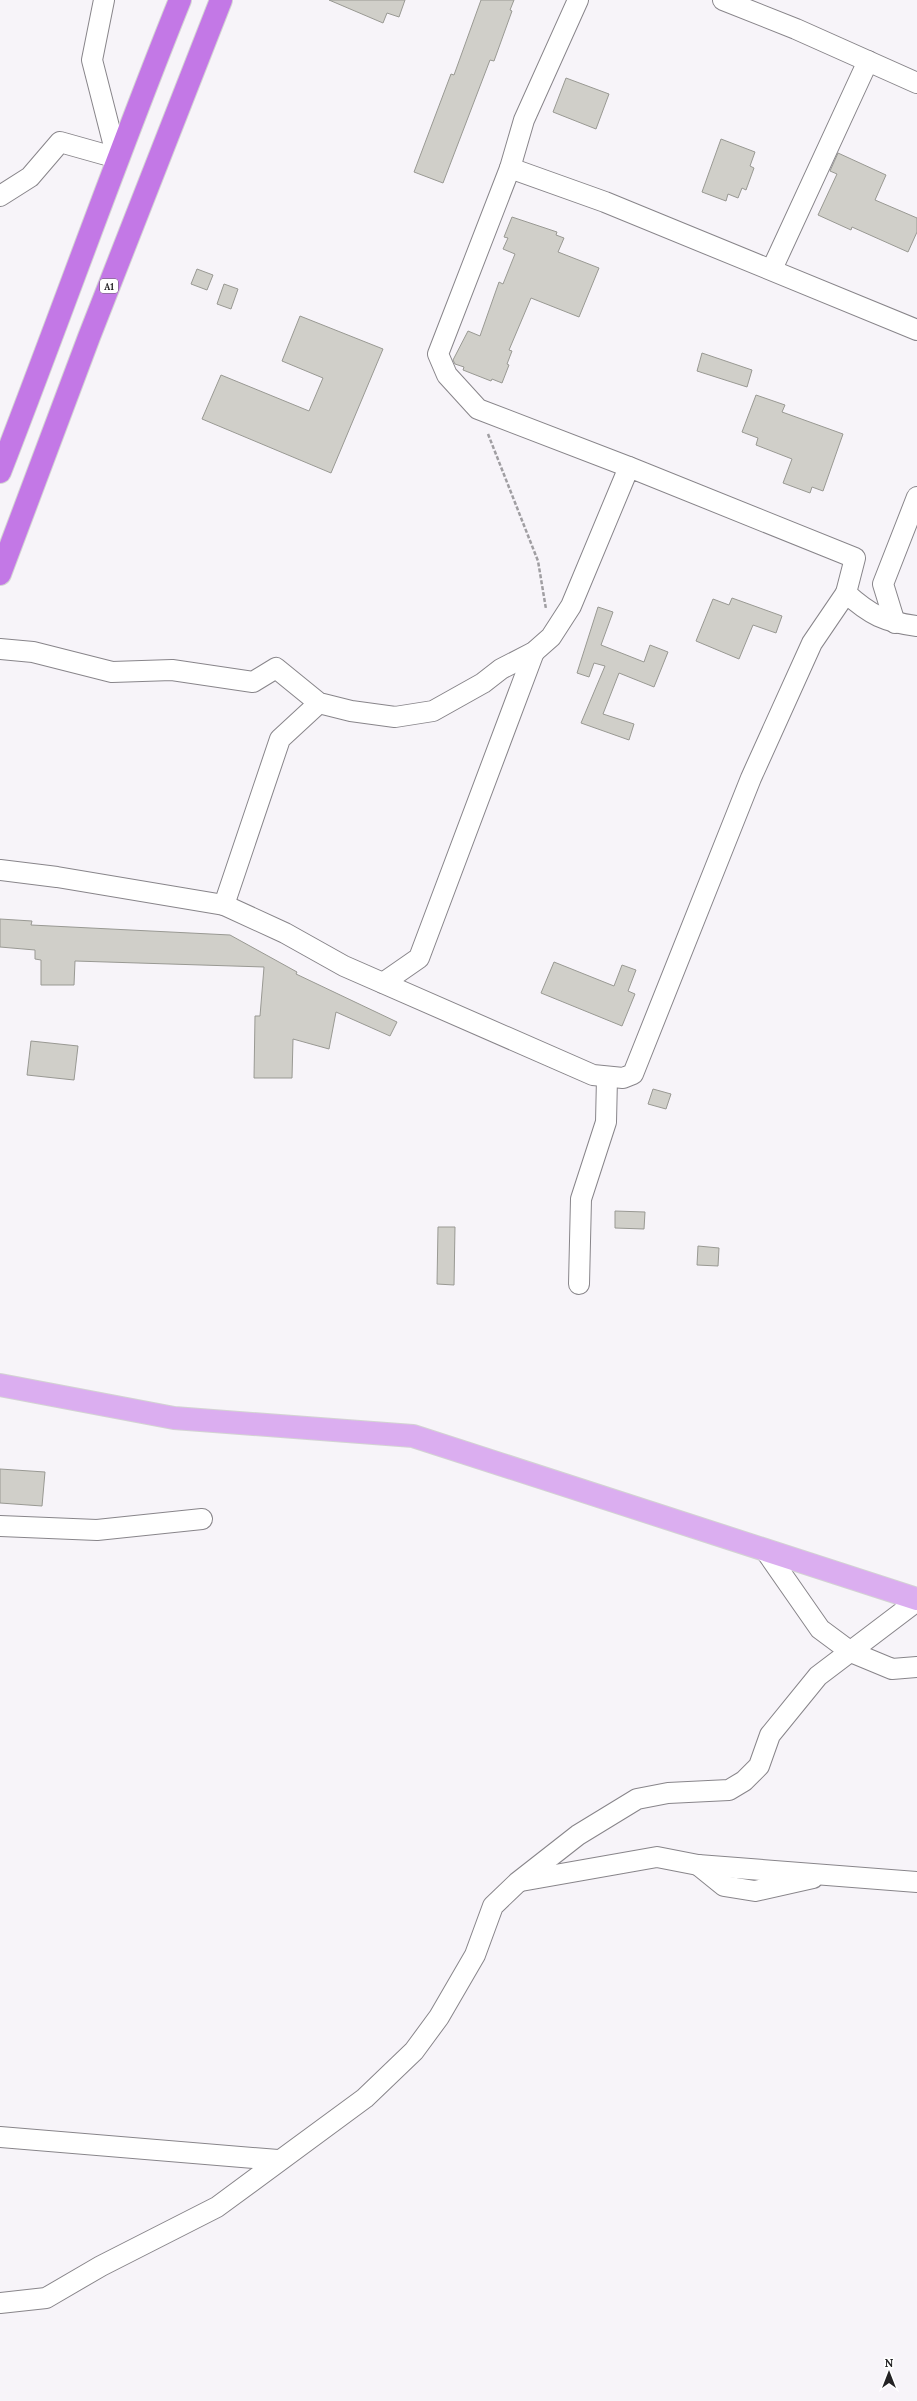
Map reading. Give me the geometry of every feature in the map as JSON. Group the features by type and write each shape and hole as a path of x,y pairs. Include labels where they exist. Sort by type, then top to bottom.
{"highway":[{"path":"0,472 56,329 117,158 180,0"},
{"name":"A1","path":"0,574 92,330 221,0"}],"main road":[{"path":"0,1385 174,1418 413,1436 917,1600"}],"street":[{"path":"0,196 30,177 60,142 117,158 92,60 104,0"},
{"path":"0,870 57,877 224,905 285,933 344,966 593,1075 607,1078 623,1078 633,1074 750,778 812,643 846,593 855,558 629,467 478,409 447,375 438,354 510,168 524,120 578,0"},
{"path":"723,0 917,83"},
{"path":"772,269 868,61"},
{"path":"510,168 605,202 772,269 917,330"},
{"path":"0,649 33,652 112,672 172,670 253,682 276,668 319,703 351,711 395,717 433,712 483,683 501,669 534,652 551,637 571,606 629,467"},
{"path":"895,623 883,584 917,497"},
{"path":"846,593 866,611 895,623 917,626"},
{"path":"383,983 419,958 534,652"},
{"path":"224,905 280,739 319,703"},
{"path":"578,1284 581,1199 606,1122 607,1078"},
{"path":"0,1526 97,1530 202,1519"},
{"path":"765,1550 820,1629 851,1652 892,1669 917,1667"},
{"path":"0,2303 23,2302 46,2298 101,2266 217,2207 278,2160 306,2143 365,2098 414,2052 439,2017 475,1955 493,1906 518,1882 578,1834 637,1799 668,1793 729,1790 744,1782 759,1766 770,1736 796,1701 818,1676 917,1600"},
{"path":"518,1882 656,1857 698,1865 724,1886 755,1891 826,1874 917,1882"},
{"path":"0,2137 278,2160"}],"path":[{"path":"478,409 538,561 551,637"}],"building":[{"path":"329,0 405,0 399,17 387,13 383,23"},
{"path":"481,0 514,0 510,10 512,11 494,61 490,60 443,183 414,172 451,74 454,75"},
{"path":"566,78 609,94 596,129 553,112"},
{"path":"721,139 755,152 750,166 754,168 746,190 742,188 738,198 728,194 726,201 702,192"},
{"path":"838,153 886,175 875,200 917,218 917,232 908,252 852,227 851,230 818,215 837,174 830,171"},
{"path":"512,217 557,232 556,235 564,238 558,252 599,268 579,317 531,298 509,350 512,351 507,364 509,365 502,383 492,379 491,381 463,370 464,367 455,364 453,360 468,331 480,336 499,282 503,284 515,254 503,249 508,238 504,237"},
{"path":"197,269 213,275 207,290 191,284"},
{"path":"224,284 238,289 231,309 217,304"},
{"path":"300,316 383,349 331,473 202,419 221,375 309,411 323,378 282,361"},
{"path":"702,353 752,370 747,387 697,371"},
{"path":"756,395 785,405 782,412 843,434 823,491 812,487 810,493 783,483 792,459 756,445 758,438 742,432"},
{"path":"732,598 782,616 776,633 753,625 739,659 696,641 713,599 729,605"},
{"path":"598,607 613,612 601,645 644,662 650,645 668,652 654,687 619,673 603,714 634,724 629,740 581,723 605,666 594,663 589,677 577,673"},
{"path":"0,919 32,921 31,925 230,935 297,972 296,974 397,1022 390,1036 336,1012 329,1049 293,1039 292,1078 254,1078 255,1016 260,1016 264,967 75,961 74,985 41,985 41,960 35,959 35,950 0,947"},
{"path":"554,962 614,986 622,965 636,970 628,991 635,994 622,1026 541,993"},
{"path":"31,1041 78,1046 74,1080 27,1075"},
{"path":"653,1089 671,1094 666,1109 648,1104"},
{"path":"615,1211 645,1212 644,1229 615,1228"},
{"path":"438,1227 455,1227 454,1285 437,1284"},
{"path":"698,1246 719,1248 718,1266 697,1265"},
{"path":"0,1469 45,1472 42,1506 0,1503"}]}
